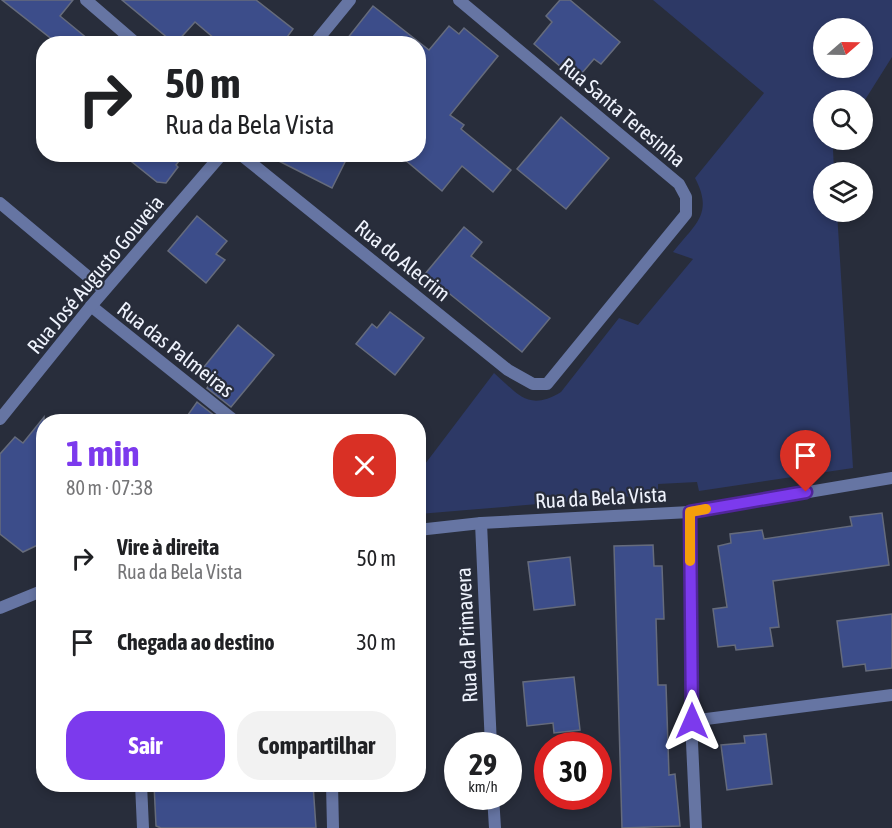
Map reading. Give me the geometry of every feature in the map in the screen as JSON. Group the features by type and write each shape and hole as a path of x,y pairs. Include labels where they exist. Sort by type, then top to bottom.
{"street":[{"path":"86,0 128,36"},
{"path":"321,36 350,0"},
{"name":"Rua Santa Teresinha","path":"459,0 679,184 686,197 686,214 547,384"},
{"name":"Rua José Augusto Gouveia","path":"0,419 91,306 215,162"},
{"name":"Rua do Alecrim","path":"250,162 508,370 533,384 547,384"},
{"path":"0,203 104,291"},
{"name":"Rua das Palmeiras","path":"91,306 226,414"},
{"name":"Rua da Bela Vista","path":"426,529 481,523 690,512 892,478"},
{"path":"690,512 692,721 696,828"},
{"name":"Rua da Primavera","path":"481,523 490,732"},
{"path":"0,608 36,593"},
{"path":"692,721 892,695"},
{"path":"141,792 143,828"},
{"path":"332,792 333,828"},
{"path":"494,810 495,828"}],"shaded area":[{"path":"653,0 892,0 892,57 871,90 813,90 813,150 833,150 834,162 813,162 813,222 838,222 853,468 699,491 697,482 658,484 658,494 426,513 426,463 494,373 524,398 540,400 550,398 561,392 619,318 638,325 693,259 673,252 699,218 703,201 695,178 764,93"}],"building":[{"path":"2,0 73,0 60,16 84,36 48,36"},
{"path":"122,0 256,0 293,29 288,36 212,36 195,22 182,36 165,36"},
{"path":"560,0 570,0 620,42 601,64 594,59 576,80 534,44 552,22 546,16"},
{"path":"373,6 411,36 349,36"},
{"path":"449,26 459,34 464,28 498,56 450,115 464,125 461,129 511,170 493,192 462,166 442,191 408,162 426,162 426,48 429,50"},
{"path":"561,117 609,158 566,209 517,169"},
{"path":"132,162 178,162 176,165 178,167 166,183 157,182"},
{"path":"281,162 345,162 332,188"},
{"path":"197,216 227,241 216,254 225,260 206,283 168,251"},
{"path":"464,227 482,242 471,256 550,318 522,352 425,274"},
{"path":"390,312 424,338 395,375 356,344 372,324 377,328"},
{"path":"238,325 274,355 231,407 207,388 215,377 204,367"},
{"path":"197,402 212,414 189,414"},
{"path":"36,427 36,546 23,552 0,534 0,454 15,437 23,443"},
{"path":"882,513 889,565 773,581 779,627 770,628 773,646 736,650 735,645 718,647 713,609 727,607 718,546 731,543 730,534 762,530 764,539 852,526 850,517"},
{"path":"653,545 654,566 662,566 664,619 656,619 658,685 666,685 669,775 675,774 680,826 622,828 614,546"},
{"path":"570,557 575,605 534,610 528,562"},
{"path":"892,614 892,668 866,671 865,664 843,667 837,621"},
{"path":"574,677 580,730 554,732 553,723 527,726 523,682"},
{"path":"766,734 772,784 727,790 721,745 745,743 744,736"},
{"path":"154,792 314,792 316,828 161,828 156,826"}],"slow traffic":[{"path":"690,561 690,512 706,509"}],"route":[{"path":"692,721 690,512 806,492"}]}
